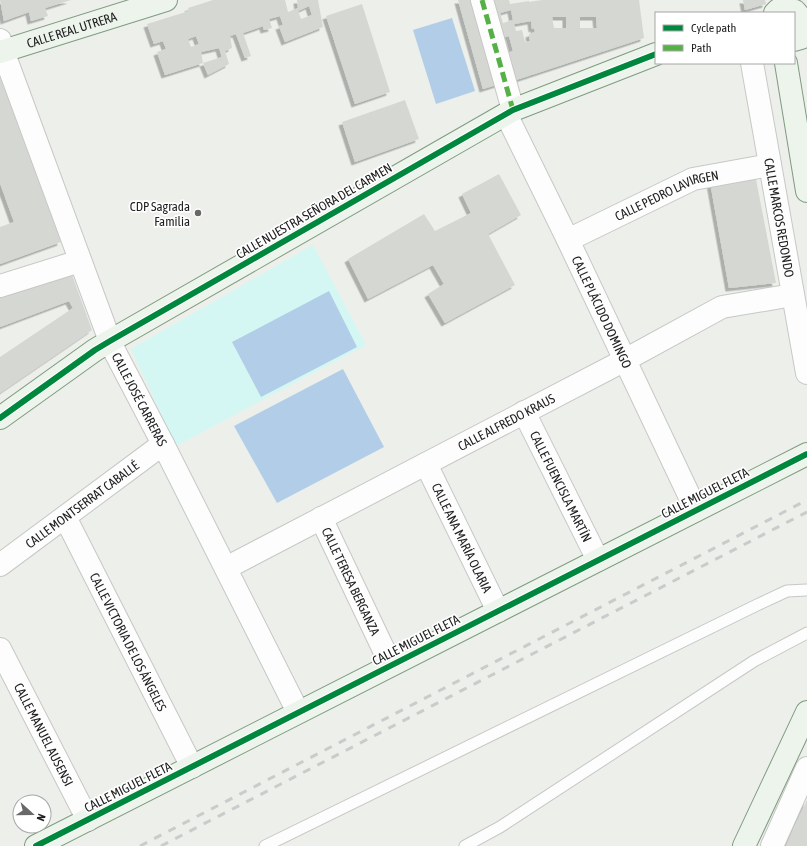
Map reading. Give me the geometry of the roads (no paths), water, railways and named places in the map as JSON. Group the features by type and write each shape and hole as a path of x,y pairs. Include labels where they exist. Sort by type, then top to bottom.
{"street":[{"name":"CALLE REAL UTRERA","path":"1,48 166,0"},
{"name":"CALLE PLÁCIDO DOMINGO","path":"482,0 509,112 696,510"},
{"path":"777,8 795,11 803,34"},
{"name":"CALLE JOSÉ CARRERAS","path":"1,48 110,341 298,712"},
{"name":"CALLE NUESTRA SEÑORA DEL CARMEN","path":"0,418 95,350 509,112 655,54"},
{"name":"CALLE MARCOS REDONDO","path":"752,64 807,373"},
{"path":"786,64 807,191"},
{"name":"CALLE PEDRO LAVIRGEN","path":"568,240 693,179 770,165"},
{"path":"0,286 80,260"},
{"name":"CALLE ALFREDO KRAUS","path":"226,568 625,360 722,307 793,295"},
{"name":"CALLE FUENCISLA MARTÍN","path":"524,412 598,560"},
{"name":"CALLE MONTSERRAT CABALLÉ","path":"0,565 163,444"},
{"name":"CALLE MIGUEL FLETA","path":"36,846 807,454"},
{"name":"CALLE ANA MARÍA OLARIA","path":"426,464 498,611"},
{"name":"CALLE VICTORIA DE LOS ÁNGELES","path":"65,517 192,767"},
{"name":"CALLE TERESA BERGANZA","path":"321,518 391,665"},
{"name":"CALLE MANUEL AUSENSI","path":"0,649 88,820"},
{"path":"744,846 807,712"},
{"path":"772,846 807,768"}],"lane":[{"path":"265,846 786,591 807,590"},
{"path":"465,846 500,827 754,661 807,633"}],"railway":[{"path":"140,846 807,500"},
{"path":"161,846 807,512"}],"place":[{"name":"CDP Sagrada Familia","path":"198,213"}]}
